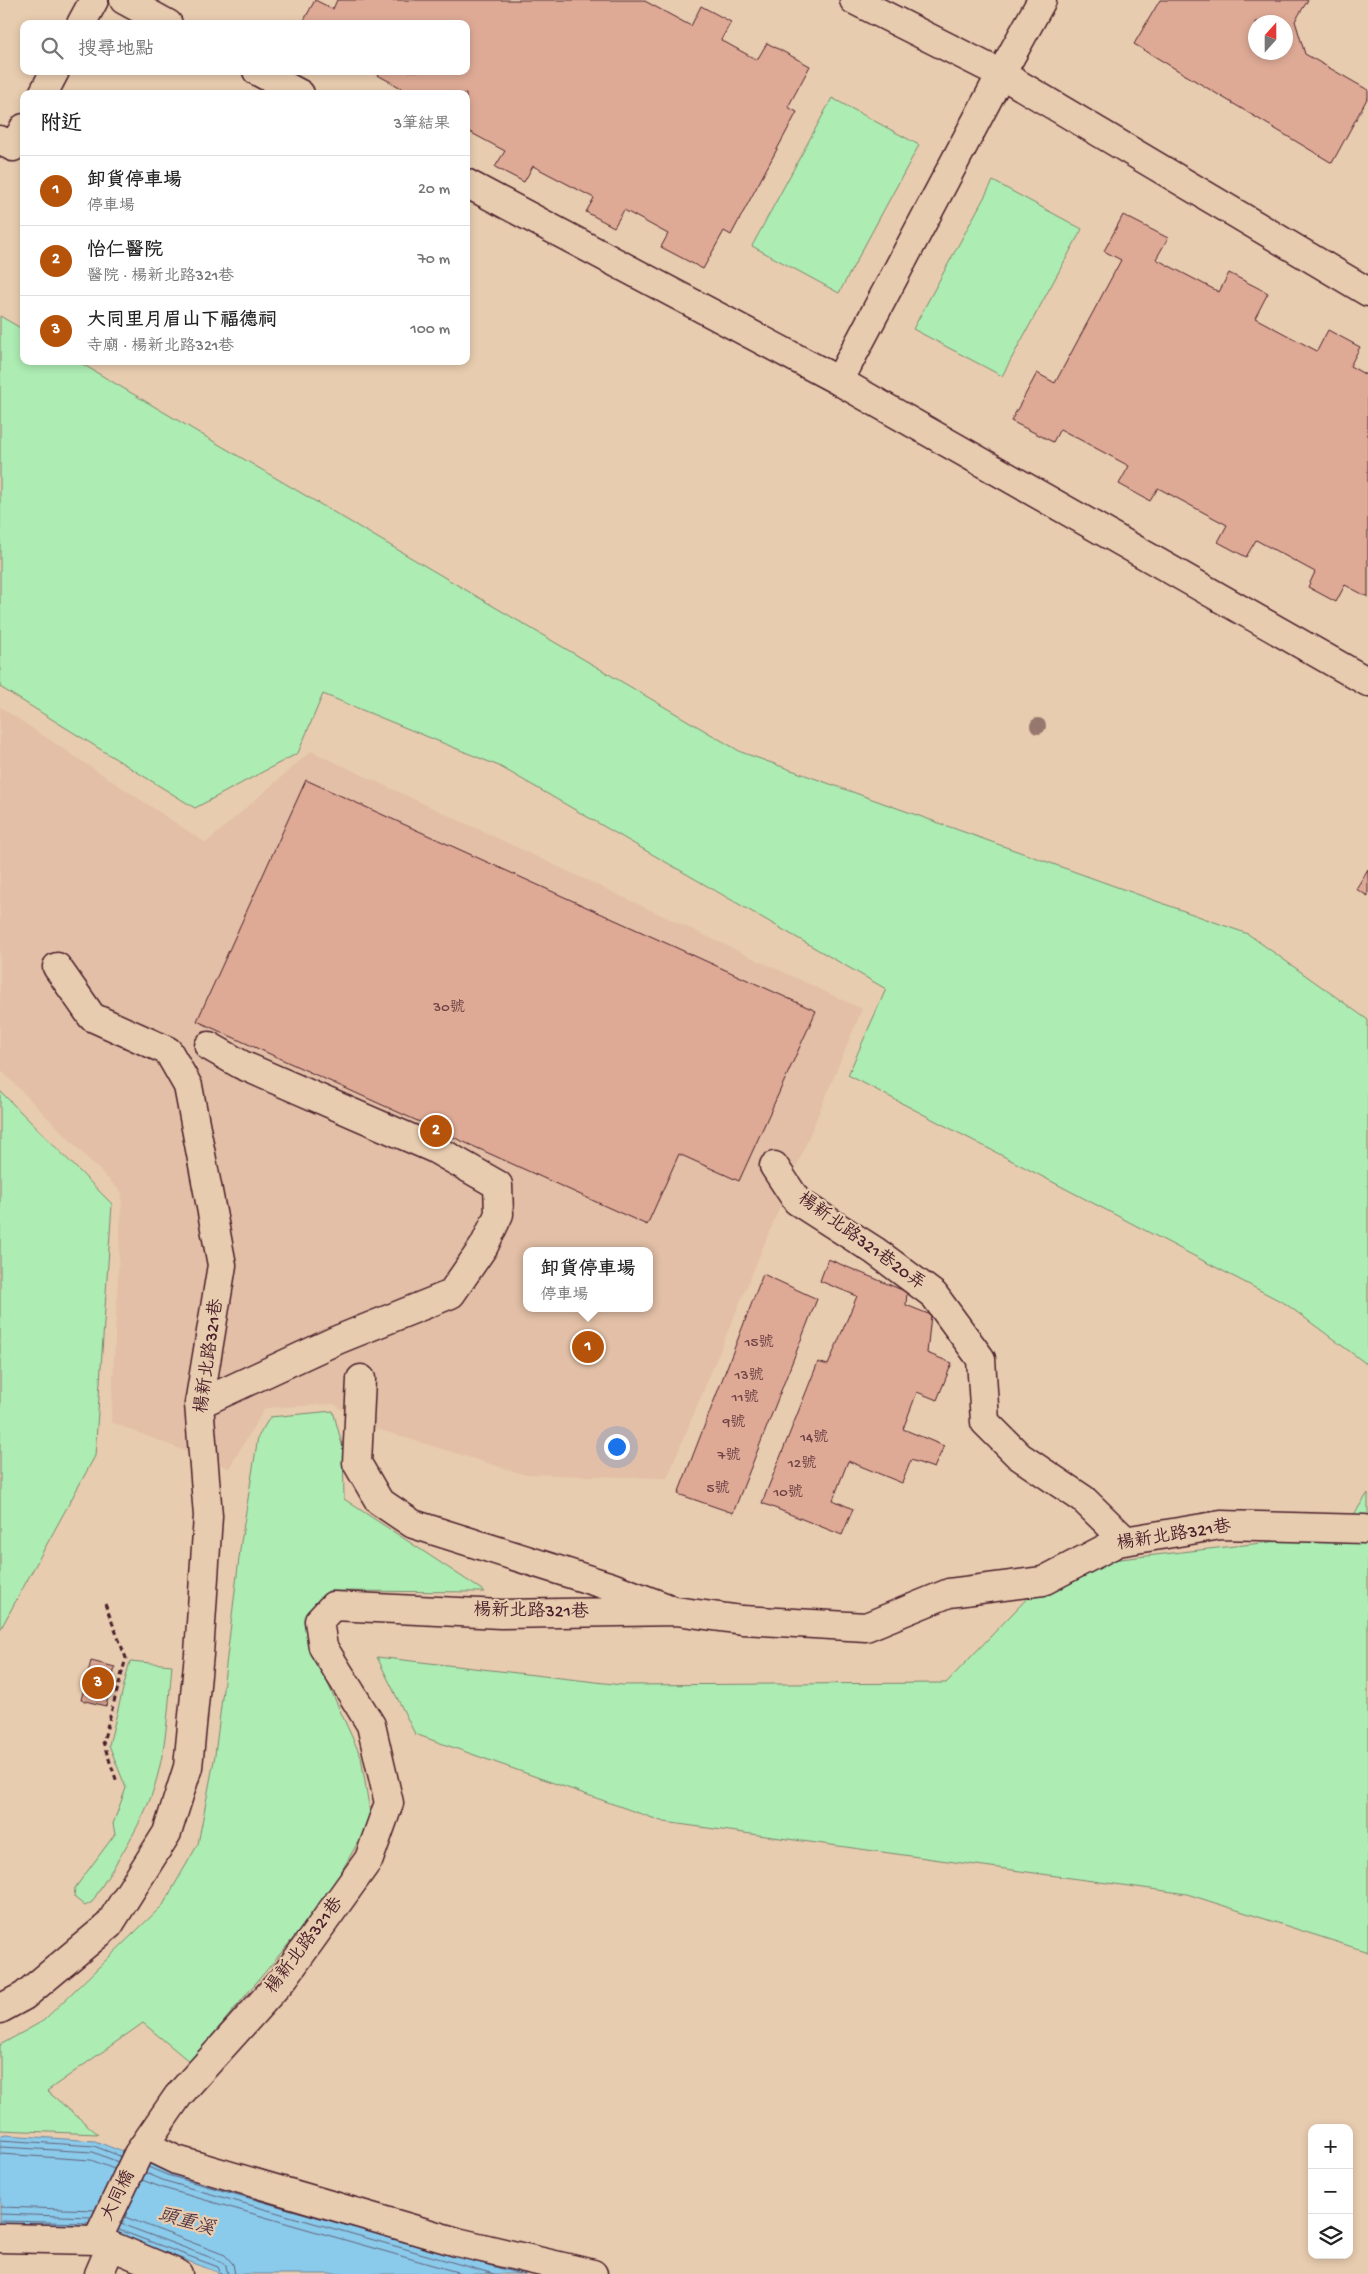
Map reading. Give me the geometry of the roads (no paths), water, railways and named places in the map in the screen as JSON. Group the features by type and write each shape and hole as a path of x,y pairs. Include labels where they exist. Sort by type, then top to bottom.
{"street":[{"path":"83,20 94,0"},
{"path":"124,0 161,20"},
{"path":"854,0 1001,74 1368,292"},
{"path":"839,381 1042,0"},
{"path":"45,90 53,75"},
{"path":"265,75 293,90"},
{"path":"0,140 13,147 20,135"},
{"path":"470,184 839,381 1368,682"},
{"name":"楊新北路321巷","path":"0,2009 24,1996 109,1925 167,1833 188,1767 199,1654 208,1516 200,1404 222,1265 188,1086 168,1051 92,1017 57,967"},
{"path":"200,1404 338,1340 451,1294 484,1246 499,1214 498,1185 435,1149 242,1065 209,1046"},
{"name":"楊新北路321巷20弄","path":"774,1166 797,1201 876,1251 934,1295 981,1359 985,1422 1019,1456 1084,1499 1126,1540"},
{"path":"361,1380 357,1463 379,1501 413,1524 612,1587 676,1611"},
{"name":"楊新北路321巷","path":"142,2150 178,2096 283,1979 368,1859 389,1803 371,1725 323,1646 319,1621 333,1606 501,1614 676,1611 742,1620 866,1626 949,1593 1044,1581 1118,1542 1126,1540 1221,1525 1364,1529"},
{"path":"142,2150 457,2242 593,2274"},
{"name":"大同橋","path":"99,2274 103,2241 142,2150"},
{"path":"0,2238 103,2241 178,2274"}],"water":[{"name":"頭重溪","path":"0,2136 95,2141 168,2170 541,2274 222,2274 120,2235 0,2226"}],"place":[{"name":"怡仁醫院","path":"436,1131"},
{"name":"卸貨停車場","path":"588,1347"},
{"name":"大同里月眉山下福德祠","path":"98,1683"}]}
